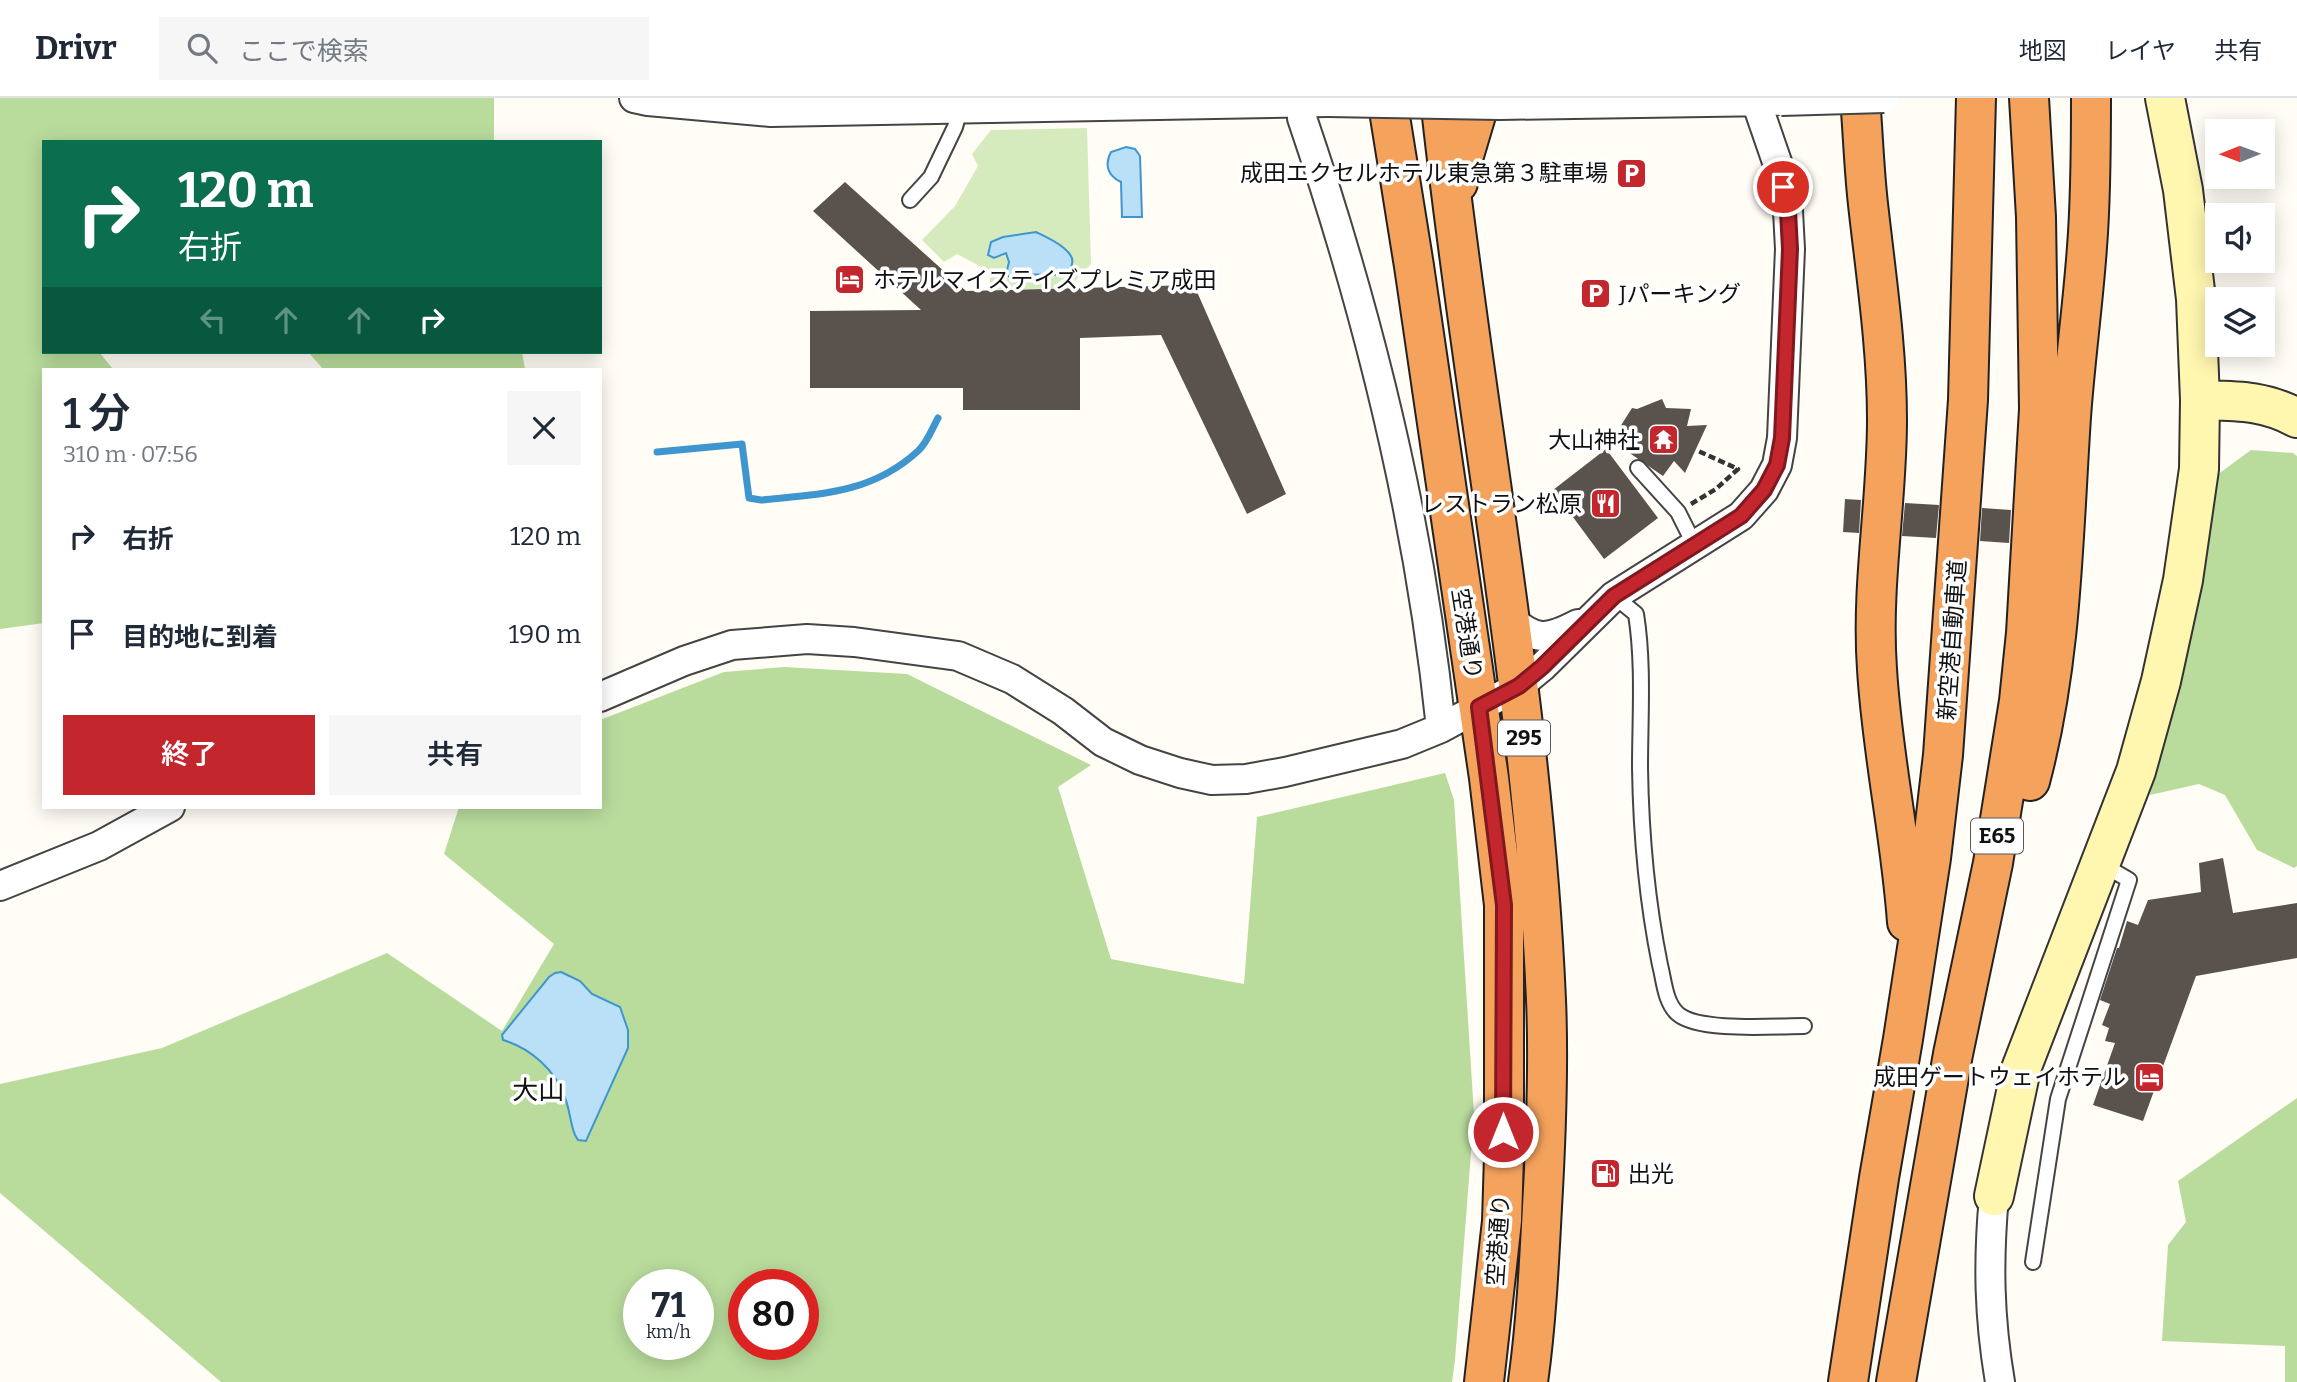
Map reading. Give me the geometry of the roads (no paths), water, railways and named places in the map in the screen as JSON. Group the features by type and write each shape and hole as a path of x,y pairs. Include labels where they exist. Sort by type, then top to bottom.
{"highway":[{"name":"空港通り","path":"1387,98 1479,707 1504,905 1502,1221 1484,1382"},
{"name":"空港通り","path":"1440,98 1454,226 1519,686 1540,894 1548,1096 1540,1249 1528,1382"},
{"path":"1839,98 1852,133 1868,200"},
{"path":"1860,98 1883,336 1887,422 1875,629 1880,708 1903,876 1908,952 1903,1039"},
{"name":"新空港自動車道","path":"1879,1178 1931,858 1943,755 1968,400 1976,98"},
{"name":"E65","path":"1938,1141 1993,863 2017,713 2026,633 2039,409 2036,217 2029,98"},
{"path":"1969,977 2016,835 2050,689 2057,635 2071,415 2087,247 2091,98"},
{"path":"1454,226 1459,172 1491,102"},
{"path":"1896,1382 1938,1141"},
{"path":"1915,1382 1938,1141"},
{"path":"1821,1382 1879,1178"},
{"path":"1848,1382 1879,1178"}],"street":[{"path":"635,98 771,112 1312,101 1768,101 1884,98"},
{"path":"2000,1382 1993,1343 1989,1294 1990,1241 1994,1196 2021,1069 2136,771 2161,681 2183,580 2199,469 2200,400 2196,299 2183,190 2165,98"},
{"path":"1312,101 1301,118 1342,241 1403,486 1433,645 1441,728"},
{"path":"602,696 684,661 733,645 807,639 902,647 958,656 1012,679 1063,711 1103,742 1180,774 1212,780 1246,779 1285,772 1402,744 1441,728 1519,686 1614,596 1741,516 1764,490 1777,465 1782,438 1790,249 1788,211 1768,101"},
{"path":"2200,400 2255,402 2282,410 2297,418"},
{"path":"1509,618 1534,636 1553,636 1593,616"},
{"path":"0,886 99,846 166,809"}],"lane":[{"path":"910,200 931,177 955,127 960,110"},
{"path":"1638,468 1678,512 1694,544"},
{"path":"1614,596 1636,614 1640,642 1640,772 1646,868 1657,950 1667,998 1677,1014 1696,1023 1721,1026 1804,1026"},
{"path":"2033,1262 2058,1099 2129,880 2099,863"}],"water":[{"path":"1126,147 1135,149 1140,156 1142,217 1122,217 1121,182 1108,170 1111,152"},
{"path":"1036,232 1067,251 1071,256 1070,268 1062,274 1025,275 1014,281 1006,274 1009,262 1006,253 994,258 988,255 991,242 1003,237"},
{"path":"561,972 580,981 592,994 620,1007 628,1030 628,1048 586,1141 578,1140 575,1135 565,1098 549,1069 523,1048 503,1040 502,1035 549,977"}],"waterway":[{"path":"657,452 742,444 749,498 761,500 804,496 844,489 882,476 921,448 938,418"}],"place":[{"name":"成田エクセルホテル東急第３駐車場","path":"1631,173"},
{"name":"ホテルマイステイズプレミア成田","path":"850,280"},
{"name":"Jパーキング","path":"1596,294"},
{"name":"大山神社","path":"1663,440"},
{"name":"レストラン松原","path":"1605,504"},
{"name":"成田ゲートウェイホテル","path":"2149,1077"},
{"name":"出光","path":"1605,1174"}],"district":[{"name":"大山","path":"538,1090"}]}
